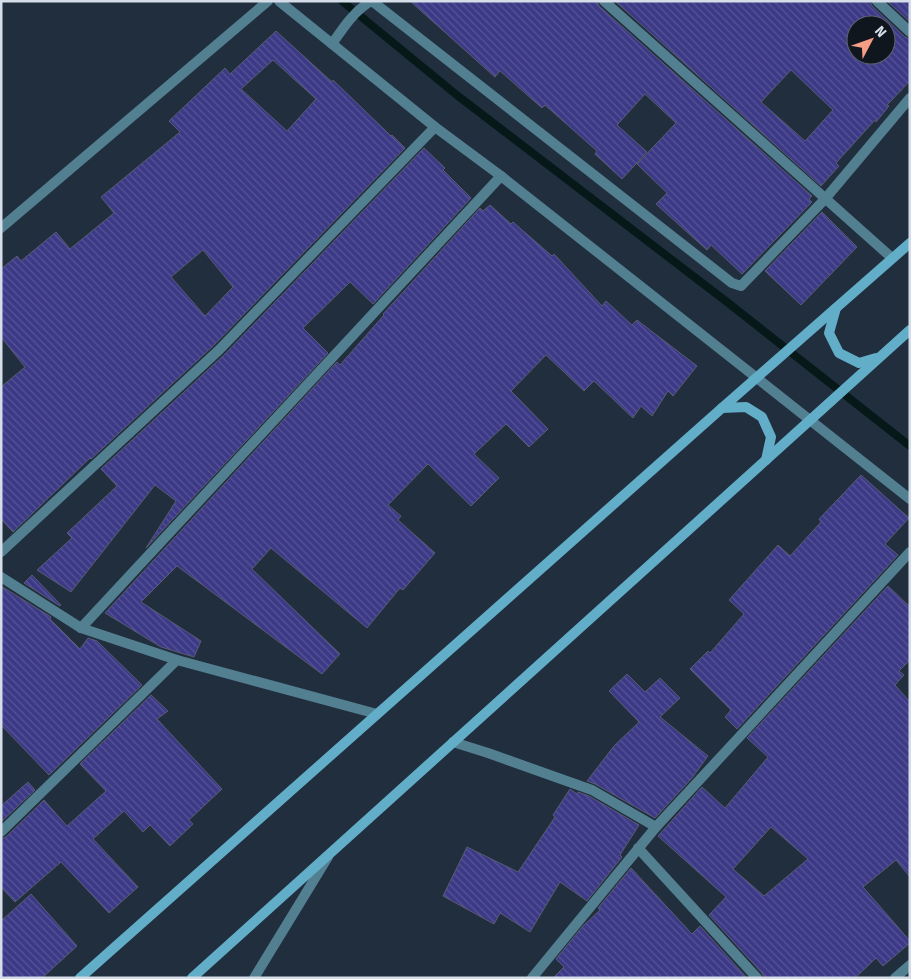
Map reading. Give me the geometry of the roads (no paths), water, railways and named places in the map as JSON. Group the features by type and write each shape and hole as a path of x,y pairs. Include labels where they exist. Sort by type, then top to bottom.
{"street":[{"path":"1,228 268,1"},
{"path":"278,1 435,128 501,176 910,499"},
{"path":"604,1 892,258"},
{"path":"877,1 910,32"},
{"path":"332,44 346,24 369,3 732,283 742,286 825,199 910,98"},
{"path":"1,552 219,350 435,128"},
{"path":"81,628 501,176"},
{"path":"80,978 756,377 910,243"},
{"path":"836,307 829,333 839,353 859,363 880,357"},
{"path":"192,978 910,330"},
{"path":"722,408 746,407 762,417 772,437 766,460"},
{"path":"532,978 638,848 910,552"},
{"path":"1,577 81,628 177,660 377,714"},
{"path":"1,832 177,660"},
{"path":"453,742 488,752 592,790 656,828"},
{"path":"638,848 757,978"},
{"path":"254,978 330,853"},
{"path":"895,978 910,964"}],"waterway":[{"path":"342,1 458,96 727,302 910,446"}]}
